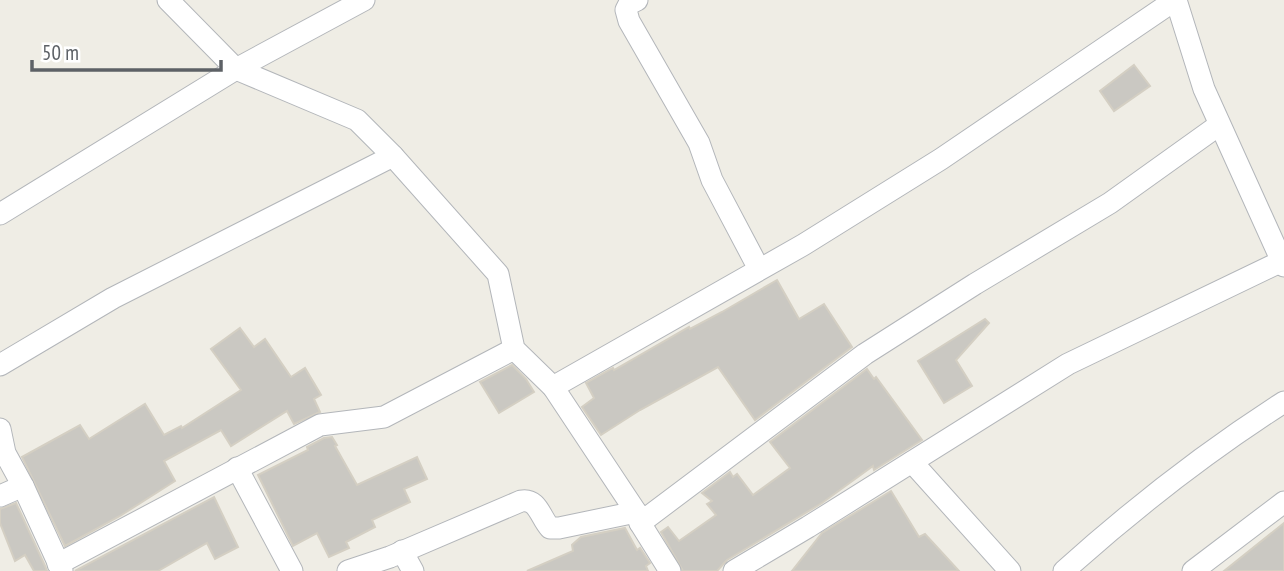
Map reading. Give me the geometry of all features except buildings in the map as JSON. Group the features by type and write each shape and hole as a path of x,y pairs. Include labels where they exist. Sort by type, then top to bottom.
{"street":[{"path":"168,0 236,69 356,120 393,156 498,274 514,349 553,387 670,571"},
{"path":"0,215 236,69 364,0"},
{"path":"637,0 629,4 626,10 629,21 699,143 712,180 760,269"},
{"path":"553,387 803,245 941,159 1175,0 1204,89 1283,263 1068,364 734,571"},
{"path":"348,571 521,501 534,503 550,528 638,518 865,354 1110,203 1219,125"},
{"path":"0,365 113,298 393,156"},
{"path":"0,429 5,453 60,568 237,468 320,425 384,417 514,349"},
{"path":"1064,571 1160,491 1229,438 1284,402"},
{"path":"912,462 1010,571"},
{"path":"237,468 292,571"},
{"path":"0,496 23,486"},
{"path":"1193,571 1284,502"},
{"path":"402,551 413,571"}]}
